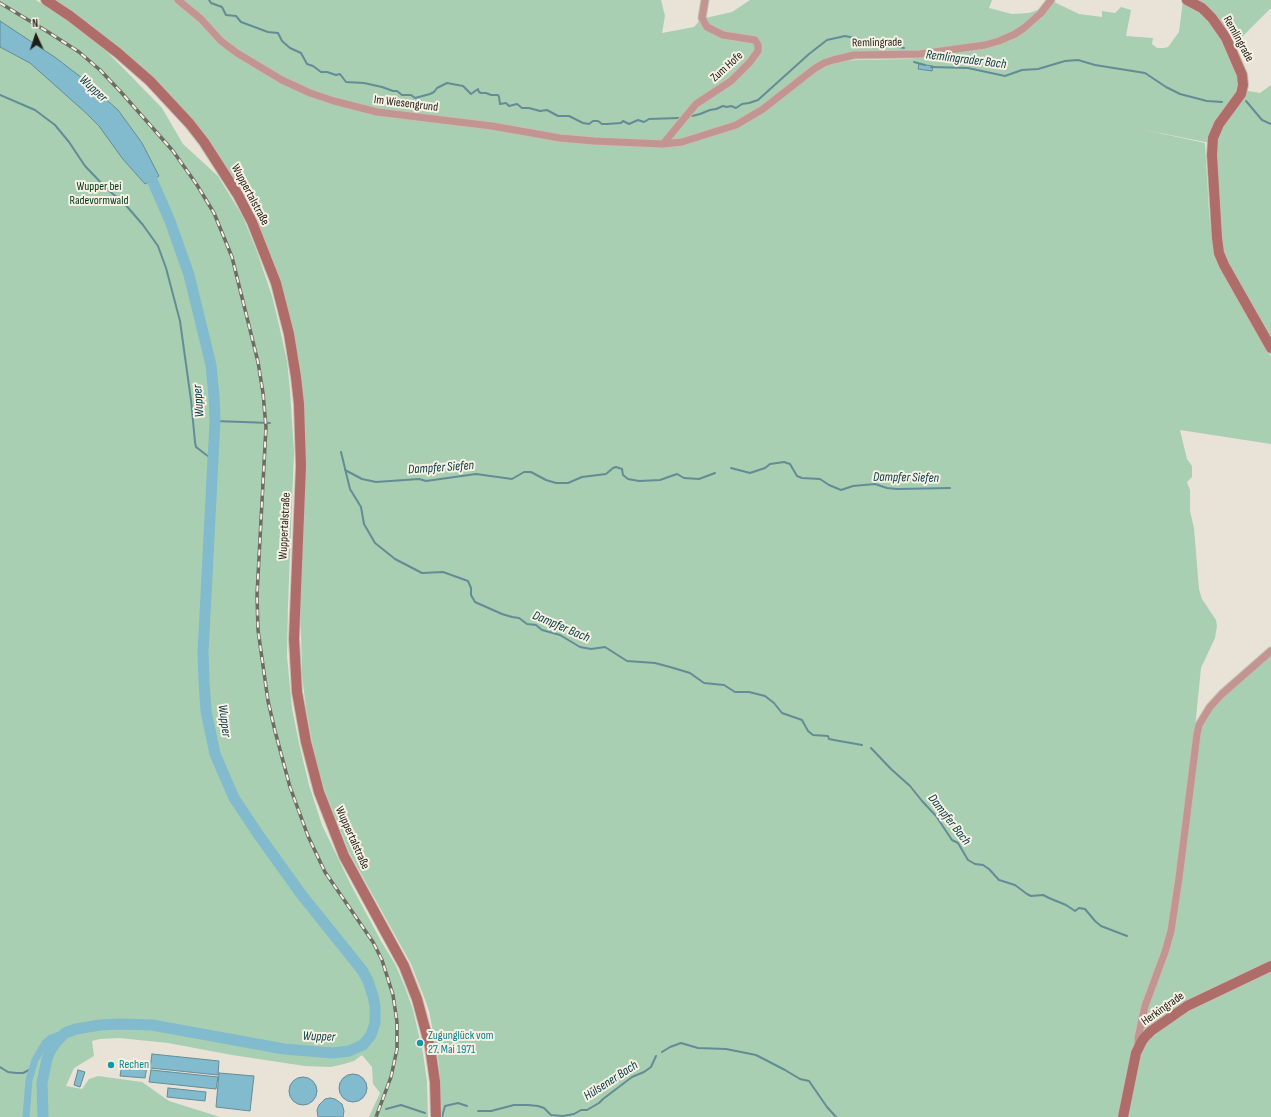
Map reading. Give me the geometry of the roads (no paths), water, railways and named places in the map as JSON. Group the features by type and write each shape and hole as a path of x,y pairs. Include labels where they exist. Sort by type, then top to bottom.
{"main road":[{"name":"Wuppertalstraße","path":"46,0 95,35 134,67 166,97 190,124 204,142 238,195 252,222 274,279 289,334 299,404 300,466 294,639 297,692 306,742 319,792 344,856 404,966 418,999 430,1047 435,1082 436,1117"},
{"name":"Remlingrade","path":"1187,0 1202,8 1212,18 1226,38 1242,75 1244,84 1241,94 1222,119 1214,134 1212,149 1217,238 1219,253 1224,265 1271,348"},
{"name":"Herkingrade","path":"1123,1117 1138,1048 1151,1031 1187,1006 1271,966"}],"street":[{"name":"Im Wiesengrund","path":"178,0 201,19 228,46 258,66 282,80 310,93 348,105 377,112 492,126 560,138 663,144"},
{"name":"Zum Hofe","path":"663,144 696,104 731,81 748,65 758,51 758,45 755,40 723,35 707,27 702,18 705,0"},
{"name":"Remlingrade","path":"663,144 682,142 736,125 763,108 824,63 839,58 864,55 920,54 985,45 999,41 1024,28 1041,13 1052,0"},
{"path":"1138,1048 1138,1038 1145,1006 1165,952 1171,931 1199,725 1210,707 1222,694 1271,651"}],"water":[{"path":"0,21 56,58 82,78 118,110 142,143 159,176 145,184 122,158 99,126 86,113 30,63 0,47"},
{"path":"919,64 933,66 932,71 918,69"},
{"path":"152,1054 219,1061 218,1075 150,1068"},
{"path":"122,1064 147,1066 145,1078 120,1076"},
{"path":"78,1070 85,1072 80,1087 74,1085"},
{"path":"151,1070 218,1077 216,1089 149,1082"},
{"path":"219,1073 254,1076 250,1111 216,1107"},
{"path":"353,1074 363,1078 367,1088 363,1098 353,1102 343,1098 339,1088 343,1078"},
{"path":"303,1077 313,1081 317,1091 313,1101 303,1105 293,1101 289,1091 293,1081"},
{"path":"168,1088 206,1092 205,1101 167,1097"},
{"path":"325,1099 335,1099 342,1104 344,1111 343,1117 318,1117 317,1110 319,1105"}],"waterway":[{"name":"Remlingrader Bach","path":"209,0 211,3 222,7 226,15 236,16 241,22 268,32 278,33 282,41 290,48 301,53 307,64 313,66 321,72 336,75 340,74 346,82 364,83 382,87 397,91 402,95 411,95 415,98 430,94 437,88 447,83 463,86 471,94 478,89 481,93 498,95 500,104 506,103 509,106 517,104 522,108 540,111 547,110 558,116 569,116 583,123 589,124 593,121 598,121 602,124 621,123 623,121 629,124 638,120 644,122 649,119 679,118"},
{"name":"Remlingrader Bach","path":"692,116 723,106 731,106 736,108 742,104 758,100 809,54 827,40 845,36 904,48"},
{"name":"Remlingrader Bach","path":"931,67 968,68 1005,76 1022,70 1038,69 1065,61 1078,60 1095,65 1145,73 1166,87 1180,94 1207,101 1222,102"},
{"name":"Remlingrader Bach","path":"914,62 925,65"},
{"path":"0,95 35,110 55,125 69,142 85,166 108,190 124,203 143,225 158,246 166,268 180,321 196,447 213,460"},
{"name":"Remlingrader Bach","path":"1246,101 1262,120 1271,124"},
{"name":"Wupper","path":"43,1117 42,1083 47,1059 50,1051 57,1041 65,1033 76,1029 100,1025 152,1025 284,1049 333,1053 349,1051 363,1045 371,1035 375,1023 375,1006 373,996 368,981 362,970 301,894 258,834 234,798 215,754 206,711 203,653 215,421 211,365 189,275 170,221 152,180 144,169"},
{"name":"Dampfer Bach","path":"215,421 270,423"},
{"name":"Dampfer Bach","path":"341,452 350,489 361,507 364,524 375,543 395,559 422,573 443,572 468,581 471,588 471,595 475,602 502,614 519,618 527,624 536,625 542,630 560,635 580,647 591,649 605,647 627,661 655,663 690,673 704,683 724,685 735,692 749,692 765,696 774,703 782,713 802,720 808,731 813,735 828,736 829,739 862,745"},
{"name":"Dampfer Siefen","path":"731,468 750,473 765,468 770,464 784,462 790,464 797,476 802,478 820,479 841,490 853,486 875,484 887,488 897,489 950,488"},
{"name":"Dampfer Siefen","path":"345,470 362,479 376,482 419,479 426,481 476,474 512,479 524,472 531,472 546,480 556,483 568,483 582,477 606,474 616,467 622,469 623,475 628,479 639,481 660,480 677,474 684,478 699,479 715,473"},
{"name":"Dampfer Bach","path":"871,748 910,786 936,816 952,840 958,843 968,860 975,864 983,865 999,880 1015,885 1031,896 1043,895 1066,905 1075,911 1079,908 1085,909 1101,926 1127,936"},
{"path":"26,1117 29,1080 35,1060 45,1043 51,1038 65,1033"},
{"name":"Hülsener Bach","path":"662,1052 681,1043 698,1048 726,1049 756,1055 800,1079 809,1081 827,1107 836,1117"},
{"name":"Hülsener Bach","path":"363,1045 366,1048"},
{"name":"Hülsener Bach","path":"478,1111 491,1111 514,1105 528,1105 544,1108 551,1115 563,1116 574,1114 581,1110 587,1110 599,1103 632,1077 651,1067 656,1056"},
{"path":"0,1067 8,1072 16,1073 23,1073 31,1069"},
{"name":"Hülsener Bach","path":"442,1117 445,1106 458,1103 467,1106"},
{"name":"Hülsener Bach","path":"386,1109 401,1105 425,1113"}],"railway":[{"path":"0,3 79,52 100,70 120,91 173,151 197,185 214,213 232,257 258,362 266,427 257,595 258,630 268,701 290,787 308,836 325,872 373,942 382,960 393,995 397,1022 397,1049 391,1077 376,1117"}],"place":[{"name":"Zugunglück vom 27. Mai 1971","path":"420,1043"},
{"name":"Rechen","path":"111,1065"}],"park label":[{"name":"Wupper bei Radevormwald","path":"99,194"}]}
